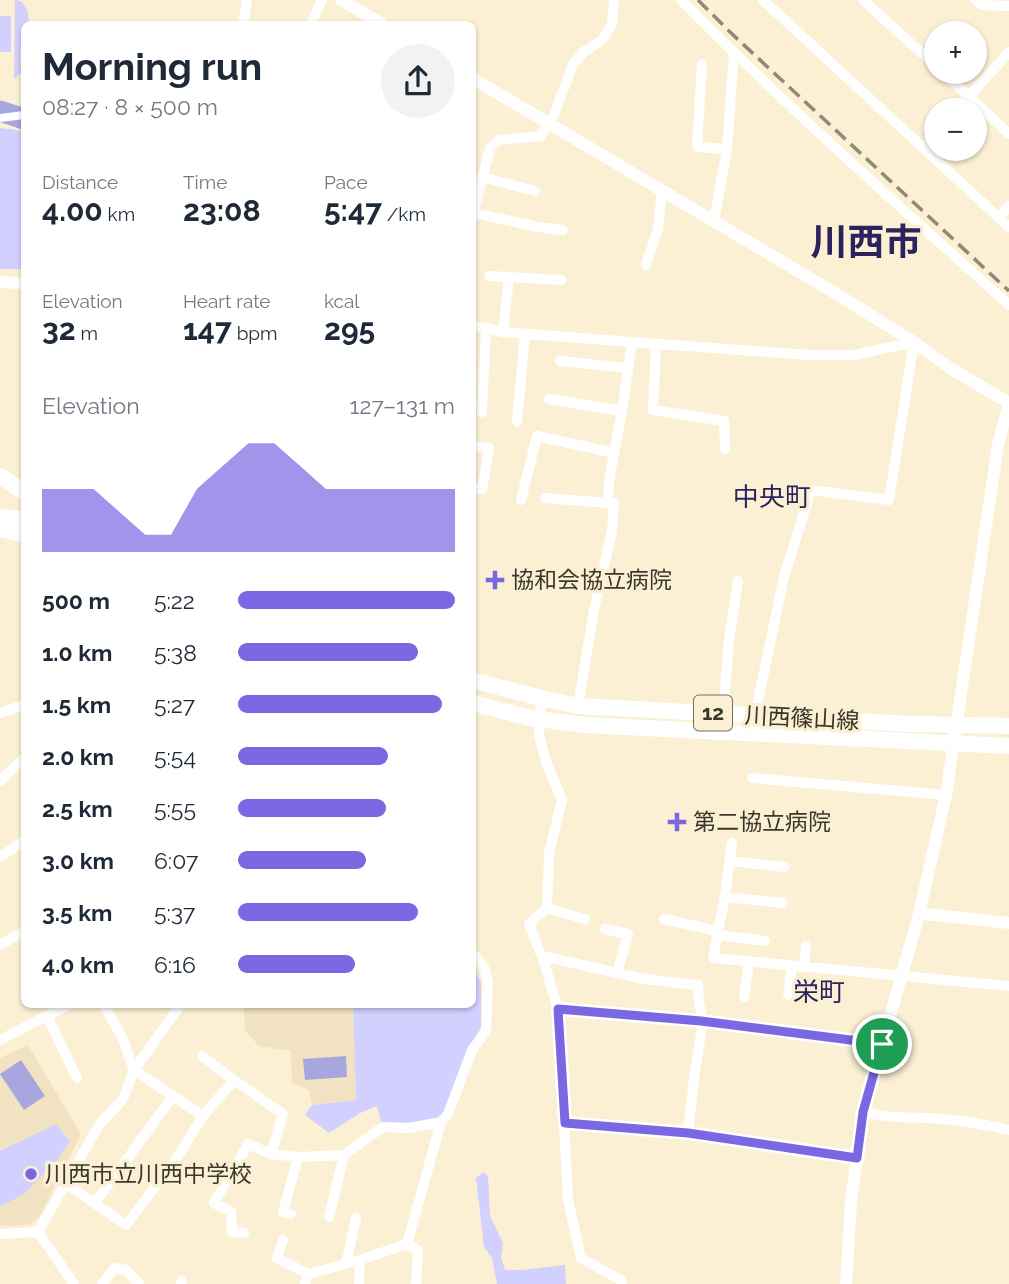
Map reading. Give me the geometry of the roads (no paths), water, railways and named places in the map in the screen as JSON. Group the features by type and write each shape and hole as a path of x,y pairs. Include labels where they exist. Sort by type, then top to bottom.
{"main road":[{"path":"0,476 21,489"},
{"path":"0,517 21,519"},
{"path":"0,529 21,533"},
{"name":"川西篠山線","path":"476,681 578,706 910,724 1009,726"},
{"name":"川西篠山線","path":"476,703 540,719 585,725 1009,746"}],"street":[{"path":"244,21 247,0"},
{"path":"312,21 322,0"},
{"path":"341,0 377,21"},
{"path":"476,203 491,148 499,140 541,136 549,124 573,64 584,52 602,40 612,24 614,0"},
{"path":"681,0 734,53 1009,305"},
{"path":"863,0 924,55"},
{"path":"976,0 982,5 1009,6"},
{"path":"770,2 924,148"},
{"path":"970,96 1009,52"},
{"path":"714,221 727,149 734,53"},
{"path":"702,64 697,147 727,149"},
{"path":"476,80 914,342 950,368 1009,403 998,445 946,795 919,915 863,1112 851,1202 846,1284"},
{"path":"956,84 1009,134"},
{"path":"0,118 21,115"},
{"path":"938,161 1009,227"},
{"path":"482,177 535,191"},
{"path":"646,265 658,229 662,191"},
{"path":"999,217 1009,206"},
{"path":"476,217 563,230"},
{"path":"489,276 562,280"},
{"path":"503,332 509,277"},
{"path":"0,282 21,283"},
{"path":"476,326 525,334 808,355 854,355 914,342"},
{"path":"482,412 486,328"},
{"path":"517,422 525,334"},
{"path":"608,503 609,481 632,342"},
{"path":"755,715 784,577 811,490 889,500 914,342"},
{"path":"656,344 653,410 724,421 725,449"},
{"path":"561,362 628,368"},
{"path":"549,399 622,411"},
{"path":"521,500 537,436 614,453"},
{"path":"476,446 489,448 482,489 476,488"},
{"path":"545,498 614,503 612,531 594,610 578,706"},
{"path":"723,713 729,640 738,581"},
{"path":"541,698 539,735 546,762 562,800 549,853 547,908 529,924 558,1009 568,1200 581,1258 622,1281 621,1284"},
{"path":"0,713 21,706"},
{"path":"0,781 21,761"},
{"path":"752,779 946,795"},
{"path":"0,857 21,843"},
{"path":"732,843 713,958 1009,986"},
{"path":"730,861 784,867"},
{"path":"725,897 783,902"},
{"path":"547,908 585,919"},
{"path":"919,915 1009,923"},
{"path":"664,919 718,933 765,941"},
{"path":"606,929 628,934 617,973"},
{"path":"0,945 21,933"},
{"path":"788,995 806,946"},
{"path":"407,1244 441,1122 448,1114 472,1051 486,1031 488,982 484,967 476,956"},
{"path":"542,956 644,979 698,985 703,1021 688,1133"},
{"path":"744,997 749,962"},
{"path":"0,1040 62,1008"},
{"path":"106,1008 123,1039 134,1070 203,1116"},
{"path":"38,1232 99,1125 123,1099 134,1070 178,1008"},
{"path":"558,1009 703,1021 882,1044"},
{"path":"47,1016 77,1079"},
{"path":"202,1056 283,1114 271,1154"},
{"path":"65,1183 126,1225 175,1161 203,1116 234,1080"},
{"path":"95,1203 173,1096"},
{"path":"863,1112 897,1118 942,1119 1009,1130"},
{"path":"244,1233 232,1232 231,1212 214,1203 248,1144 271,1154 298,1157 344,1155 383,1127 409,1128 441,1122"},
{"path":"565,1123 688,1133 857,1158"},
{"path":"330,1217 344,1155"},
{"path":"291,1214 283,1212 298,1157"},
{"path":"346,1264 356,1218"},
{"path":"0,1234 38,1232"},
{"path":"38,1232 74,1284"},
{"path":"283,1240 277,1258 307,1279 407,1244 418,1250 416,1284"},
{"path":"359,1284 360,1261"},
{"path":"102,1284 115,1268 126,1270 139,1284"}],"waterway":[{"path":"0,111 21,118"}],"railway":[{"path":"698,0 1009,291"}],"place":[{"name":"協和会協立病院","path":"495,580"},
{"name":"第二協立病院","path":"677,822"},
{"name":"川西市立川西中学校","path":"31,1174"}],"district":[{"name":"川西市","path":"866,242"},
{"name":"中央町","path":"772,497"},
{"name":"栄町","path":"819,992"}]}
